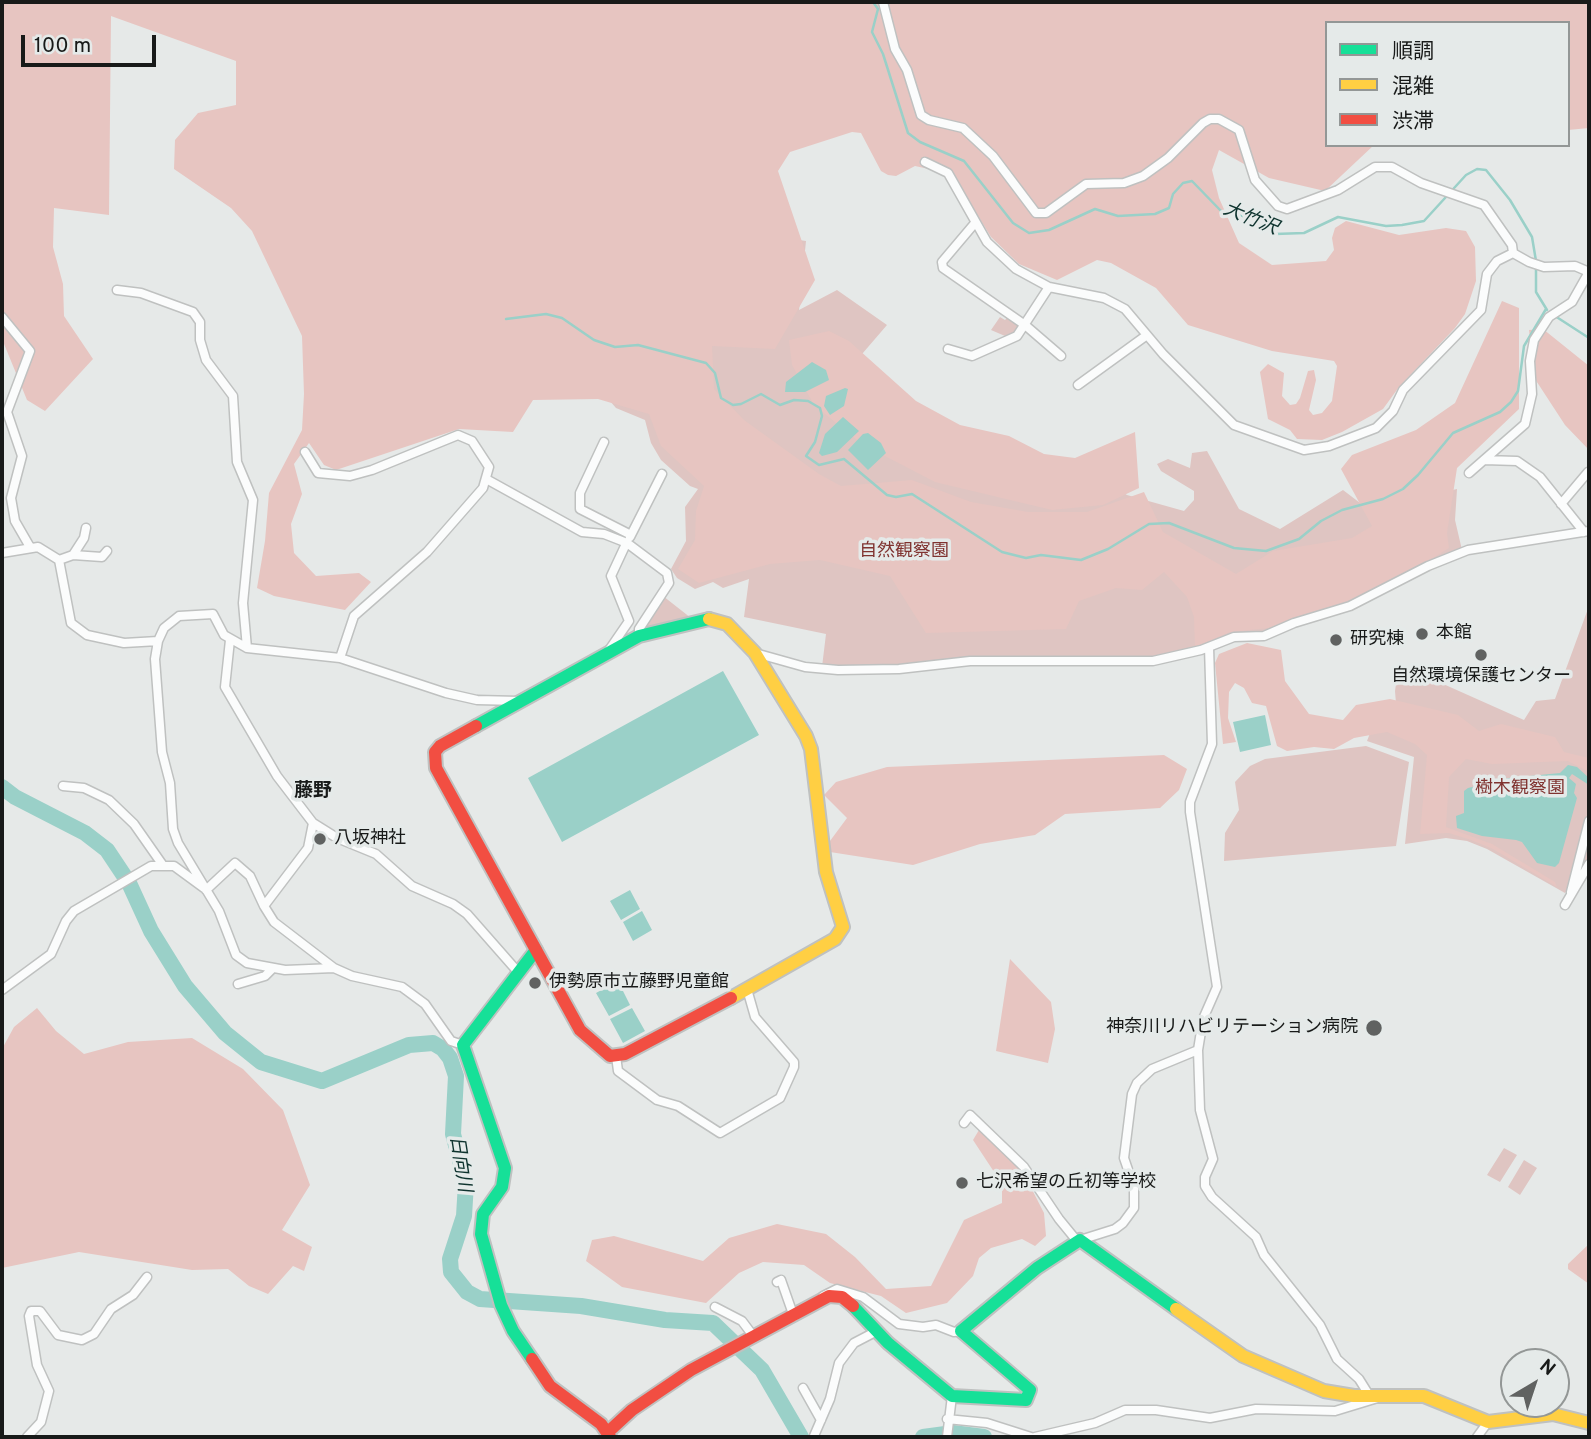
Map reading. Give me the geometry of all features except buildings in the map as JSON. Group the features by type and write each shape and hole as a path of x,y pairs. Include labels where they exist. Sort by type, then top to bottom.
{"street":[{"path":"883,2 895,49 907,70 921,115 929,120 963,128 993,156 1018,193 1040,214 1086,184 1124,183 1148,173 1210,119 1228,122 1238,130 1255,180 1278,206 1287,208 1338,190 1383,165 1392,166 1443,192 1476,201 1490,210 1512,245 1513,253"},
{"path":"925,162 948,173 987,242 1007,261 1049,287 1104,298 1125,309 1234,425 1304,450 1329,446 1376,428 1393,411 1404,390 1481,310 1486,274 1497,261 1513,253"},
{"path":"975,223 942,262 943,268 1025,325 1061,356"},
{"path":"1469,473 1525,424 1532,394 1530,361 1534,340 1549,317 1572,302 1589,272 1575,267 1544,267 1513,253"},
{"path":"947,349 972,356 1017,336 1049,287"},
{"path":"117,290 141,293 193,312 200,322 200,340 206,360 233,396 237,461 253,500 243,603 247,648"},
{"path":"2,317 30,351 7,412 22,456 11,498 15,521 30,547"},
{"path":"1078,385 1147,335"},
{"path":"305,452 318,473 350,476 372,470 458,435 472,441 489,467 488,480 428,552 358,610 340,658"},
{"path":"604,442 580,493 580,509 628,541"},
{"path":"1484,460 1517,461 1540,477 1587,531"},
{"path":"1561,504 1588,472"},
{"path":"607,653 615,636 629,621 611,576 662,474"},
{"path":"488,480 582,532 604,534 627,543 667,573 669,583 639,629 639,636"},
{"path":"73,555 85,538 86,528"},
{"path":"755,653 820,669 880,669 970,661 1124,664 1153,661 1209,647 1234,637 1264,636 1294,623 1350,606 1428,566 1468,550 1587,531"},
{"path":"2,553 30,547 51,553 59,560 71,623 79,630 98,639 124,643 158,641"},
{"path":"59,560 73,555 102,557 107,551"},
{"path":"604,564 613,570"},
{"path":"334,968 273,968 240,960 219,911 173,829 170,783 162,752 156,682 158,641 163,628 179,615 213,614 230,640 247,648 340,658 446,693 477,700 519,701"},
{"path":"709,619 727,624 755,653 811,749 821,849 844,927 835,939 747,989 625,1054 616,1056 604,1053 583,1035 434,761 440,746 607,653 639,636 709,619"},
{"path":"230,640 225,687 277,776 313,823 337,838 376,854 412,886 453,904 467,914 518,972"},
{"path":"1209,647 1212,744 1210,757 1190,802 1189,812 1217,987 1203,1019 1198,1050 1200,1111 1213,1159 1205,1177 1205,1186 1212,1197 1256,1237 1264,1255 1320,1325 1337,1359 1359,1379 1368,1395"},
{"path":"63,786 84,788 109,800 134,824 162,864"},
{"path":"1571,892 1589,821"},
{"path":"264,906 308,848 313,823"},
{"path":"205,889 235,863 250,877 274,922 334,968 352,976 407,989 425,1004 451,1041 463,1045"},
{"path":"2,990 51,954 66,921 74,911 144,870 162,864 174,866 205,889"},
{"path":"1565,905 1589,864"},
{"path":"463,1045 536,950"},
{"path":"238,984 265,976 273,968"},
{"path":"616,1056 618,1071 657,1100 678,1106 720,1133 780,1098 794,1067 794,1062 755,1017 747,989"},
{"path":"463,1045 505,1168 502,1187 482,1214 480,1228 502,1305 513,1331 550,1386 609,1435 659,1390 822,1299 836,1296 846,1300 877,1331 952,1396 1026,1400 1030,1390 961,1331"},
{"path":"822,1299 825,1293 837,1289 863,1297 899,1324 936,1325 954,1332 961,1331 1037,1268 1079,1240 1115,1229 1123,1223 1133,1208 1134,1187 1124,1158 1132,1094 1137,1083 1152,1069 1198,1050"},
{"path":"964,1123 970,1115 1024,1167 1059,1219 1079,1240 1243,1356 1324,1391 1345,1396 1424,1396 1488,1422 1553,1414 1589,1423"},
{"path":"27,1437 41,1422 49,1391 34,1355 31,1311 40,1311 58,1335 82,1340 94,1334 111,1309 133,1295 147,1277"},
{"path":"777,1282 781,1280 794,1317"},
{"path":"715,1307 742,1321 750,1339"},
{"path":"814,1436 839,1363 854,1343 877,1331"},
{"path":"803,1388 821,1420"},
{"path":"947,1420 987,1423 1033,1437 1095,1423 1125,1410 1210,1418 1256,1409 1335,1411 1371,1402 1386,1394"},
{"path":"947,1437 952,1396"},
{"path":"1477,1437 1488,1422"}],"green space":[{"path":"2,2 1589,2 1589,128 1570,130 1570,21 1325,21 1325,147 1372,147 1325,191 1269,178 1219,150 1212,170 1219,198 1239,243 1272,265 1326,261 1334,250 1332,238 1335,228 1346,221 1399,235 1446,228 1466,231 1475,247 1476,281 1465,314 1455,328 1399,387 1383,409 1322,440 1297,439 1290,430 1268,419 1260,372 1268,364 1284,373 1282,396 1290,405 1296,404 1300,398 1308,371 1314,370 1316,380 1309,410 1313,415 1322,413 1332,401 1337,366 1334,361 1272,351 1188,325 1156,288 1111,263 1097,260 1057,280 1019,264 991,237 952,174 915,166 896,176 888,175 881,171 861,133 852,132 790,152 778,171 815,280 775,349 712,346 714,389 744,420 819,474 841,486 912,480 971,502 1028,512 1087,512 1144,492 1163,532 1236,574 1273,551 1352,538 1372,526 1341,469 1352,455 1416,430 1455,403 1502,301 1519,308 1519,409 1457,468 1447,533 1449,548 1417,568 1345,604 1269,628 1230,632 1195,647 1194,617 1187,597 1164,572 1142,590 1116,588 1079,601 1066,629 926,633 890,576 820,560 770,564 699,583 678,569 695,540 696,511 704,486 661,446 649,414 598,399 533,400 513,432 459,429 336,470 324,465 309,443 294,464 302,494 291,524 294,553 316,576 359,573 371,582 345,610 274,596 257,588 269,493 302,430 302,336 252,231 231,208 174,169 175,140 198,113 236,105 236,61 111,16 109,215 54,208 53,247 63,284 64,316 93,359 45,411 27,400 2,339"},
{"name":"自然観察園","path":"752,233 806,241 799,310 837,290 887,325 856,361 868,401 1100,476 1127,495 1184,511 1194,500 1194,491 1161,471 1157,464 1168,459 1190,468 1192,453 1207,451 1239,509 1280,529 1343,490 1368,509 1457,489 1455,520 1462,550 1262,634 1237,633 1199,649 1150,659 822,667 826,634 744,617 749,579 723,588 713,582 695,589 677,578 671,569 686,541 685,507 698,489 690,486 661,460 651,443 645,420 616,408 590,378"},
{"path":"1000,317 1019,325 1018,332 1005,336 991,330"},
{"path":"1543,329 1589,366 1589,450 1565,425 1535,379 1529,330"},
{"path":"829,331 849,341 916,401 960,425 1009,436 1044,454 1075,458 1135,432 1139,488 1103,505 1052,510 935,482 862,444 814,405 792,365 789,340"},
{"path":"663,596 691,618 644,630 642,627"},
{"name":"樹木観察園","path":"1589,606 1589,857 1565,893 1487,849 1467,841 1446,838 1405,844 1414,757 1367,741 1377,715 1397,716 1397,677 1432,679 1524,720 1536,701 1555,699"},
{"path":"1247,643 1281,650 1285,681 1309,714 1343,720 1356,705 1390,699 1458,715 1479,731 1501,724 1555,737 1564,752 1589,758 1589,772 1568,761 1492,764 1466,759 1449,777 1446,827 1492,844 1555,882 1557,887 1493,849 1471,840 1449,833 1420,834 1427,755 1415,744 1387,732 1354,738 1334,749 1314,747 1287,751 1277,746 1266,706 1252,703 1244,688 1235,683 1229,692 1228,718 1236,742 1223,744 1215,663 1219,654"},
{"path":"1366,746 1409,762 1396,846 1224,861 1225,833 1239,810 1235,782 1250,766 1265,759"},
{"path":"1164,755 1187,769 1179,790 1160,808 1065,814 1035,835 980,844 913,865 830,852 827,845 847,818 824,795 836,782 887,767"},
{"path":"1010,959 1051,1002 1055,1029 1048,1063 996,1051"},
{"path":"37,1008 56,1031 84,1054 128,1042 192,1038 243,1069 283,1110 310,1185 282,1230 312,1247 304,1271 293,1266 268,1294 249,1286 228,1269 192,1270 79,1252 2,1268 2,1049 14,1027"},
{"path":"979,1130 1022,1170 1044,1213 1046,1236 1035,1246 1022,1239 991,1248 979,1258 973,1276 947,1303 906,1313 881,1296 830,1283 804,1265 763,1262 739,1273 706,1303 622,1287 586,1261 592,1240 614,1236 703,1261 729,1238 777,1224 826,1234 855,1257 886,1289 931,1286 964,1220 1002,1203 1002,1184 973,1140"},
{"path":"1504,1148 1517,1155 1500,1182 1487,1175"},
{"path":"1524,1160 1537,1168 1520,1195 1508,1187"},
{"path":"1589,1244 1589,1284 1568,1269 1568,1264"}],"water":[{"path":"812,362 826,370 829,380 805,392 785,392 786,382"},
{"path":"848,389 844,406 830,415 824,406 826,396"},
{"path":"843,417 859,431 837,452 822,456 819,453 825,434"},
{"path":"868,433 881,443 886,453 868,470 848,450 863,434"},
{"path":"723,671 759,735 562,842 528,778"},
{"path":"1265,715 1271,745 1240,752 1233,722"},
{"path":"1568,765 1577,767 1589,778 1589,785 1572,774 1569,778 1576,784 1574,793 1577,798 1559,863 1555,867 1537,863 1522,842 1482,836 1457,828 1456,816 1464,813 1464,791 1468,788 1509,778 1560,773"},
{"path":"630,890 640,909 621,920 610,901"},
{"path":"642,911 652,930 633,941 623,922"},
{"path":"618,981 630,1005 609,1016 596,993"},
{"path":"632,1008 645,1031 623,1043 610,1019"}],"waterway":[{"name":"大竹沢","path":"873,2 878,9 872,32 883,54 908,133 920,142 964,161 1013,223 1029,233 1049,230 1095,209 1118,216 1155,214 1169,208 1173,194 1183,183 1192,181 1222,212 1248,217 1275,234 1304,233 1338,217 1386,226 1402,225 1424,221 1466,175 1477,169 1486,170 1510,200 1532,237 1536,261"},
{"name":"大竹沢","path":"1536,268 1536,292 1547,310"},
{"path":"506,319 546,314 562,318 594,340 615,347 638,345 706,363 715,373 721,398 733,405 761,394 780,405 794,400 808,401 820,408 822,416 815,442 806,456 819,465 844,459 887,495 896,497 912,494 1002,552 1026,558 1041,555 1081,560 1108,549 1149,524 1169,523 1234,548 1266,551 1299,539 1321,521 1342,510 1383,499 1403,489 1453,433 1500,412 1511,402 1518,391 1524,346 1546,309"},
{"name":"大竹沢","path":"1555,316 1589,338"},
{"name":"日向川","path":"2,787 15,797 85,833 107,850 129,883 151,931 185,986 225,1033 261,1062 322,1081 409,1045 433,1043 443,1049 450,1058 456,1076 453,1134 466,1183 464,1216 450,1259 451,1272 467,1292 480,1299 581,1306 665,1320 713,1323 762,1370 801,1437"},
{"name":"日向川","path":"923,1437 953,1433 984,1437"}],"traffic: fast":[{"path":"476,726 639,636 709,619"},
{"path":"532,1359 513,1331 501,1305 481,1234 483,1214 502,1187 505,1168 463,1045 536,950"},
{"path":"853,1306 888,1343 952,1396 1026,1400 1030,1390 961,1331 1037,1268 1080,1240 1176,1309"}],"traffic: slow":[{"path":"709,619 727,624 755,653 806,736 811,749 826,872 843,927 835,939 731,998"},
{"path":"1176,1309 1243,1356 1324,1391 1354,1396 1424,1396 1488,1422 1553,1414 1589,1423"}],"traffic: jam":[{"path":"476,726 440,746 435,752 436,768 580,1030 610,1056 625,1054 731,998"},
{"path":"607,1433 632,1410 691,1370 829,1296 842,1297 853,1306"},
{"path":"532,1359 550,1386 601,1424 610,1437"}],"place":[{"name":"本館","path":"1422,634"},
{"name":"研究棟","path":"1336,640"},
{"name":"自然環境保護センター","path":"1481,655"},
{"name":"八坂神社","path":"320,839"},
{"name":"伊勢原市立藤野児童館","path":"535,983"},
{"name":"神奈川リハビリテーション病院","path":"1374,1028"},
{"name":"七沢希望の丘初等学校","path":"962,1183"}],"district":[{"name":"藤野","path":"313,792"}]}
